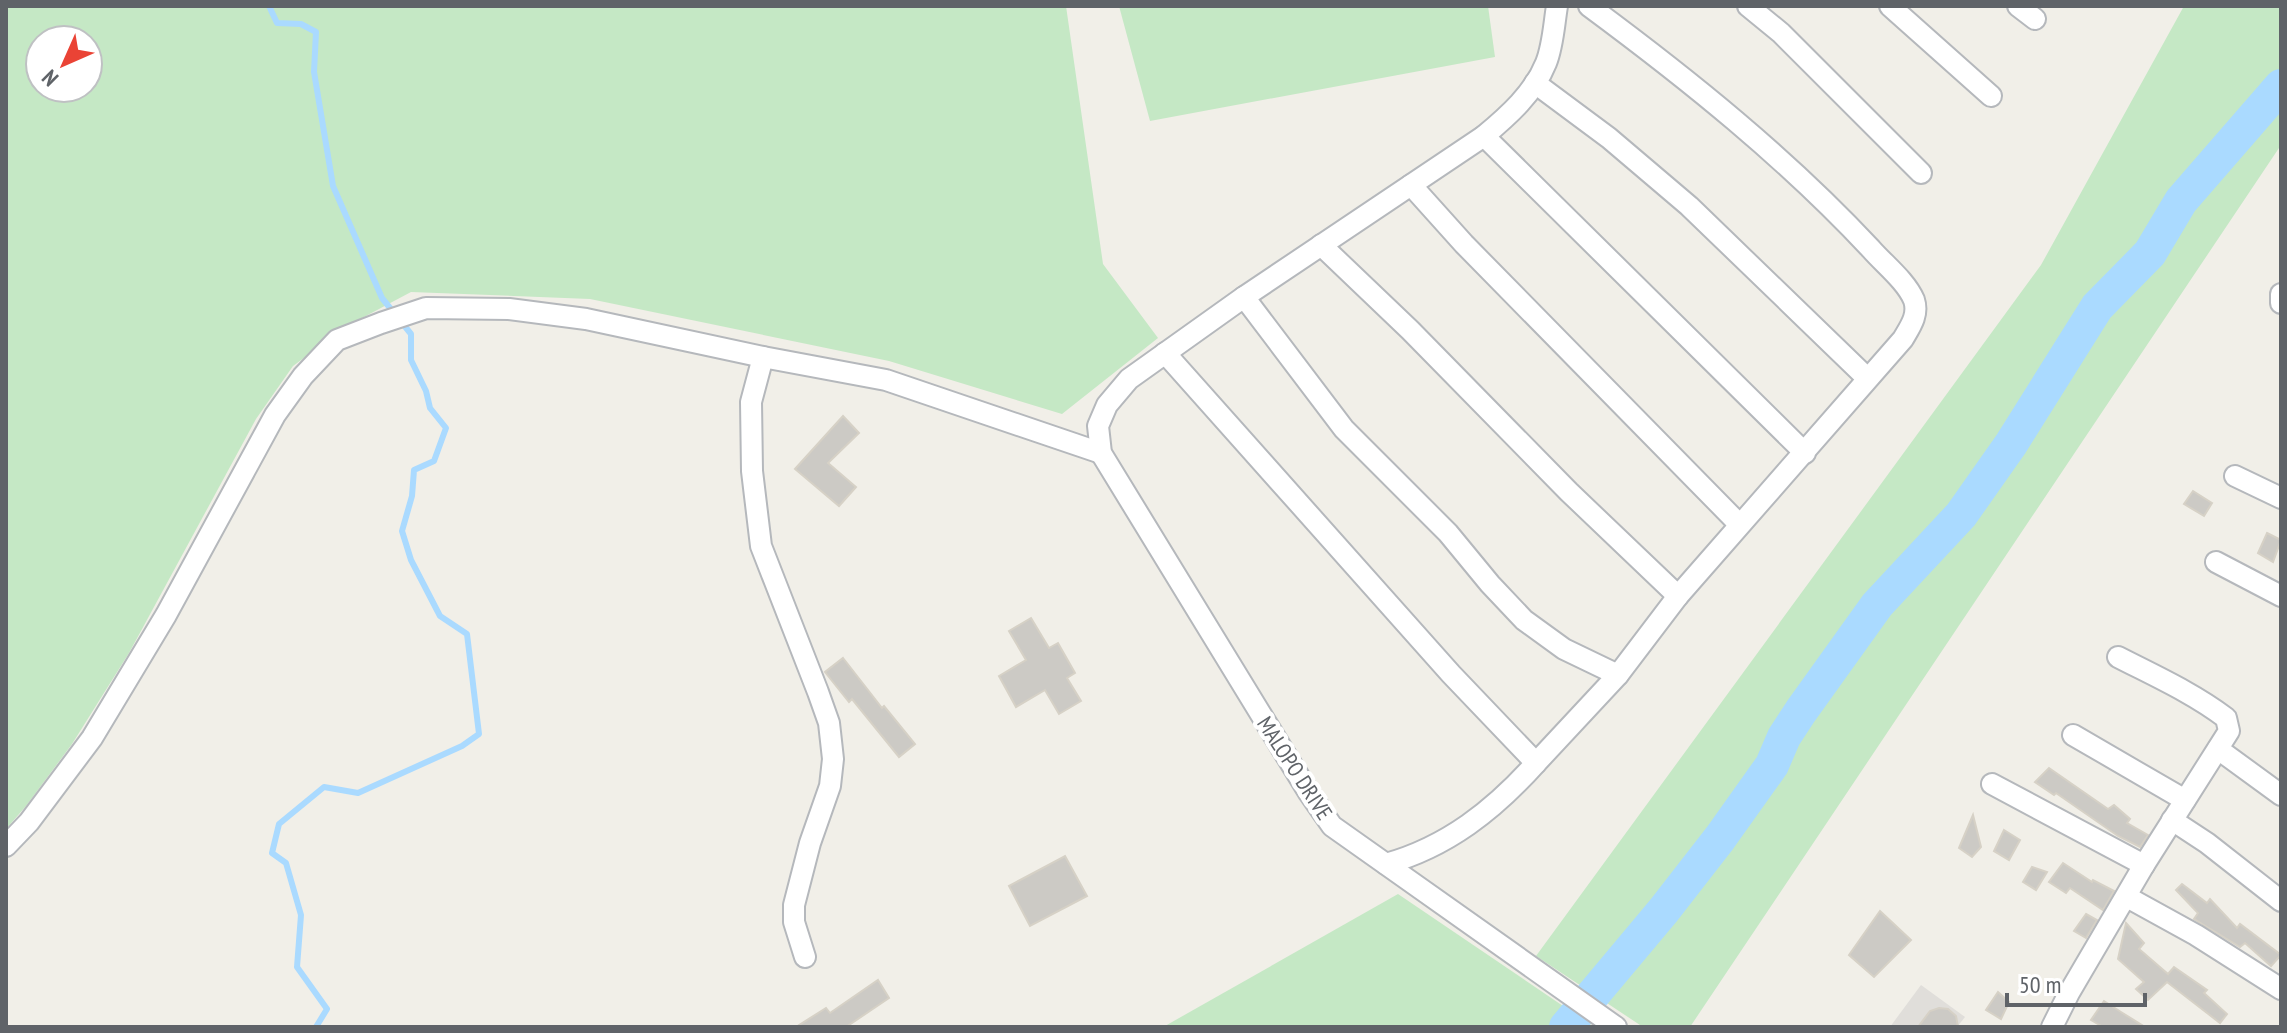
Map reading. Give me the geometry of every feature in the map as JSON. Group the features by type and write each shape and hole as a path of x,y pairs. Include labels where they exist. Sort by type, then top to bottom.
{"street":[{"path":"6,846 29,822 92,738 166,615 275,415 303,376 337,340 426,308 509,309 586,319 886,380 1101,453 1098,426 1107,405 1129,379 1244,297 1484,136 1510,114 1547,62 1557,6"},
{"path":"1386,864 1408,858 1468,827 1497,804 1618,675 1678,596 1739,524 1903,339 1916,311 1913,299 1837,213 1742,126 1657,56 1589,6"},
{"path":"1748,6 1781,33 1921,173"},
{"path":"1890,6 1991,96"},
{"path":"2018,6 2035,19"},
{"path":"1535,83 1609,138 1689,206 1867,378"},
{"path":"1484,136 1805,453"},
{"path":"1411,185 1485,267 1739,524"},
{"path":"1321,245 1678,596"},
{"path":"2281,294 2281,303"},
{"path":"1244,297 1344,429 1448,533 1524,620 1564,649 1618,675"},
{"path":"1165,353 1451,674 1536,763"},
{"path":"763,357 751,402 752,471 761,546 826,713 833,759 830,786 810,843 794,905 794,922 805,957"},
{"name":"MALOPO DRIVE","path":"1101,453 1332,826 1616,1027"},
{"path":"2235,476 2281,498"},
{"path":"2216,562 2281,596"},
{"path":"2052,1027 2144,865 2229,731 2226,718 2177,686 2118,657"},
{"path":"2073,735 2185,800"},
{"path":"2218,749 2281,795"},
{"path":"1992,784 2144,865"},
{"path":"2172,820 2207,843 2281,901"},
{"path":"2127,897 2196,935 2281,989"}],"shaded area":[{"path":"1921,985 1965,1017 1957,1027 1890,1027"}],"green space":[{"path":"6,6 1066,6 1103,264 1158,338 1062,414 889,361 590,299 411,292 347,326 293,366 256,419 129,653 72,744 6,829"},
{"path":"1119,6 1488,6 1495,57 1150,121"},
{"path":"2184,6 2281,6 2281,145 1690,1027 1643,1027 1536,956 2041,265"},
{"path":"1398,894 1594,1027 1164,1027 1165,1026"}],"building":[{"path":"843,416 859,433 828,463 856,487 839,506 795,469"},
{"path":"2193,491 2212,503 2204,516 2184,504"},
{"path":"2267,533 2281,540 2273,562 2258,553"},
{"path":"1031,618 1049,648 1058,643 1075,673 1067,678 1081,701 1059,714 1045,690 1016,707 999,676 1026,660 1009,631"},
{"path":"843,658 915,744 899,757 852,699 849,702 825,672"},
{"path":"2049,768 2108,809 2114,805 2130,819 2127,823 2148,835 2140,847 2035,782"},
{"path":"1973,815 1981,847 1972,857 1959,848"},
{"path":"2004,830 2020,840 2009,860 1994,851"},
{"path":"1065,856 1087,896 1030,926 1009,886"},
{"path":"2063,863 2092,882 2114,891 2103,910 2070,888 2066,893 2049,882"},
{"path":"2032,867 2047,872 2036,890 2023,882"},
{"path":"2182,884 2207,903 2210,899 2237,928 2240,924 2281,955 2271,966 2245,943 2240,947 2194,919 2198,913 2176,890"},
{"path":"1880,911 1911,940 1874,977 1849,955"},
{"path":"2086,914 2097,920 2086,938 2074,931"},
{"path":"2126,923 2144,943 2139,949 2168,974 2174,967 2207,990 2204,993 2227,1014 2220,1023 2167,982 2148,1000 2136,989 2144,982 2118,959"},
{"path":"878,980 889,998 846,1027 796,1027 826,1008 830,1013"},
{"path":"1998,992 2009,1002 2001,1019 1986,1010"},
{"path":"2104,1001 2145,1027 2103,1027 2091,1020"},
{"path":"1948,1009 1956,1016 1958,1027 1918,1027 1930,1011"}],"waterway":[{"path":"269,6 277,23 301,24 316,32 314,72 333,186 382,298 411,334 411,360 426,391 430,408 446,428 434,461 414,470 412,496 402,531 411,560 440,616 467,634 479,734 462,746 358,793 324,787 279,824 272,853 286,863 301,915 297,967 327,1009 316,1027"},
{"path":"1566,1027 1720,838 1772,765 1784,737 1801,711 1877,605 1961,515 2011,444 2097,307 2150,253 2181,201 2281,86"}]}
